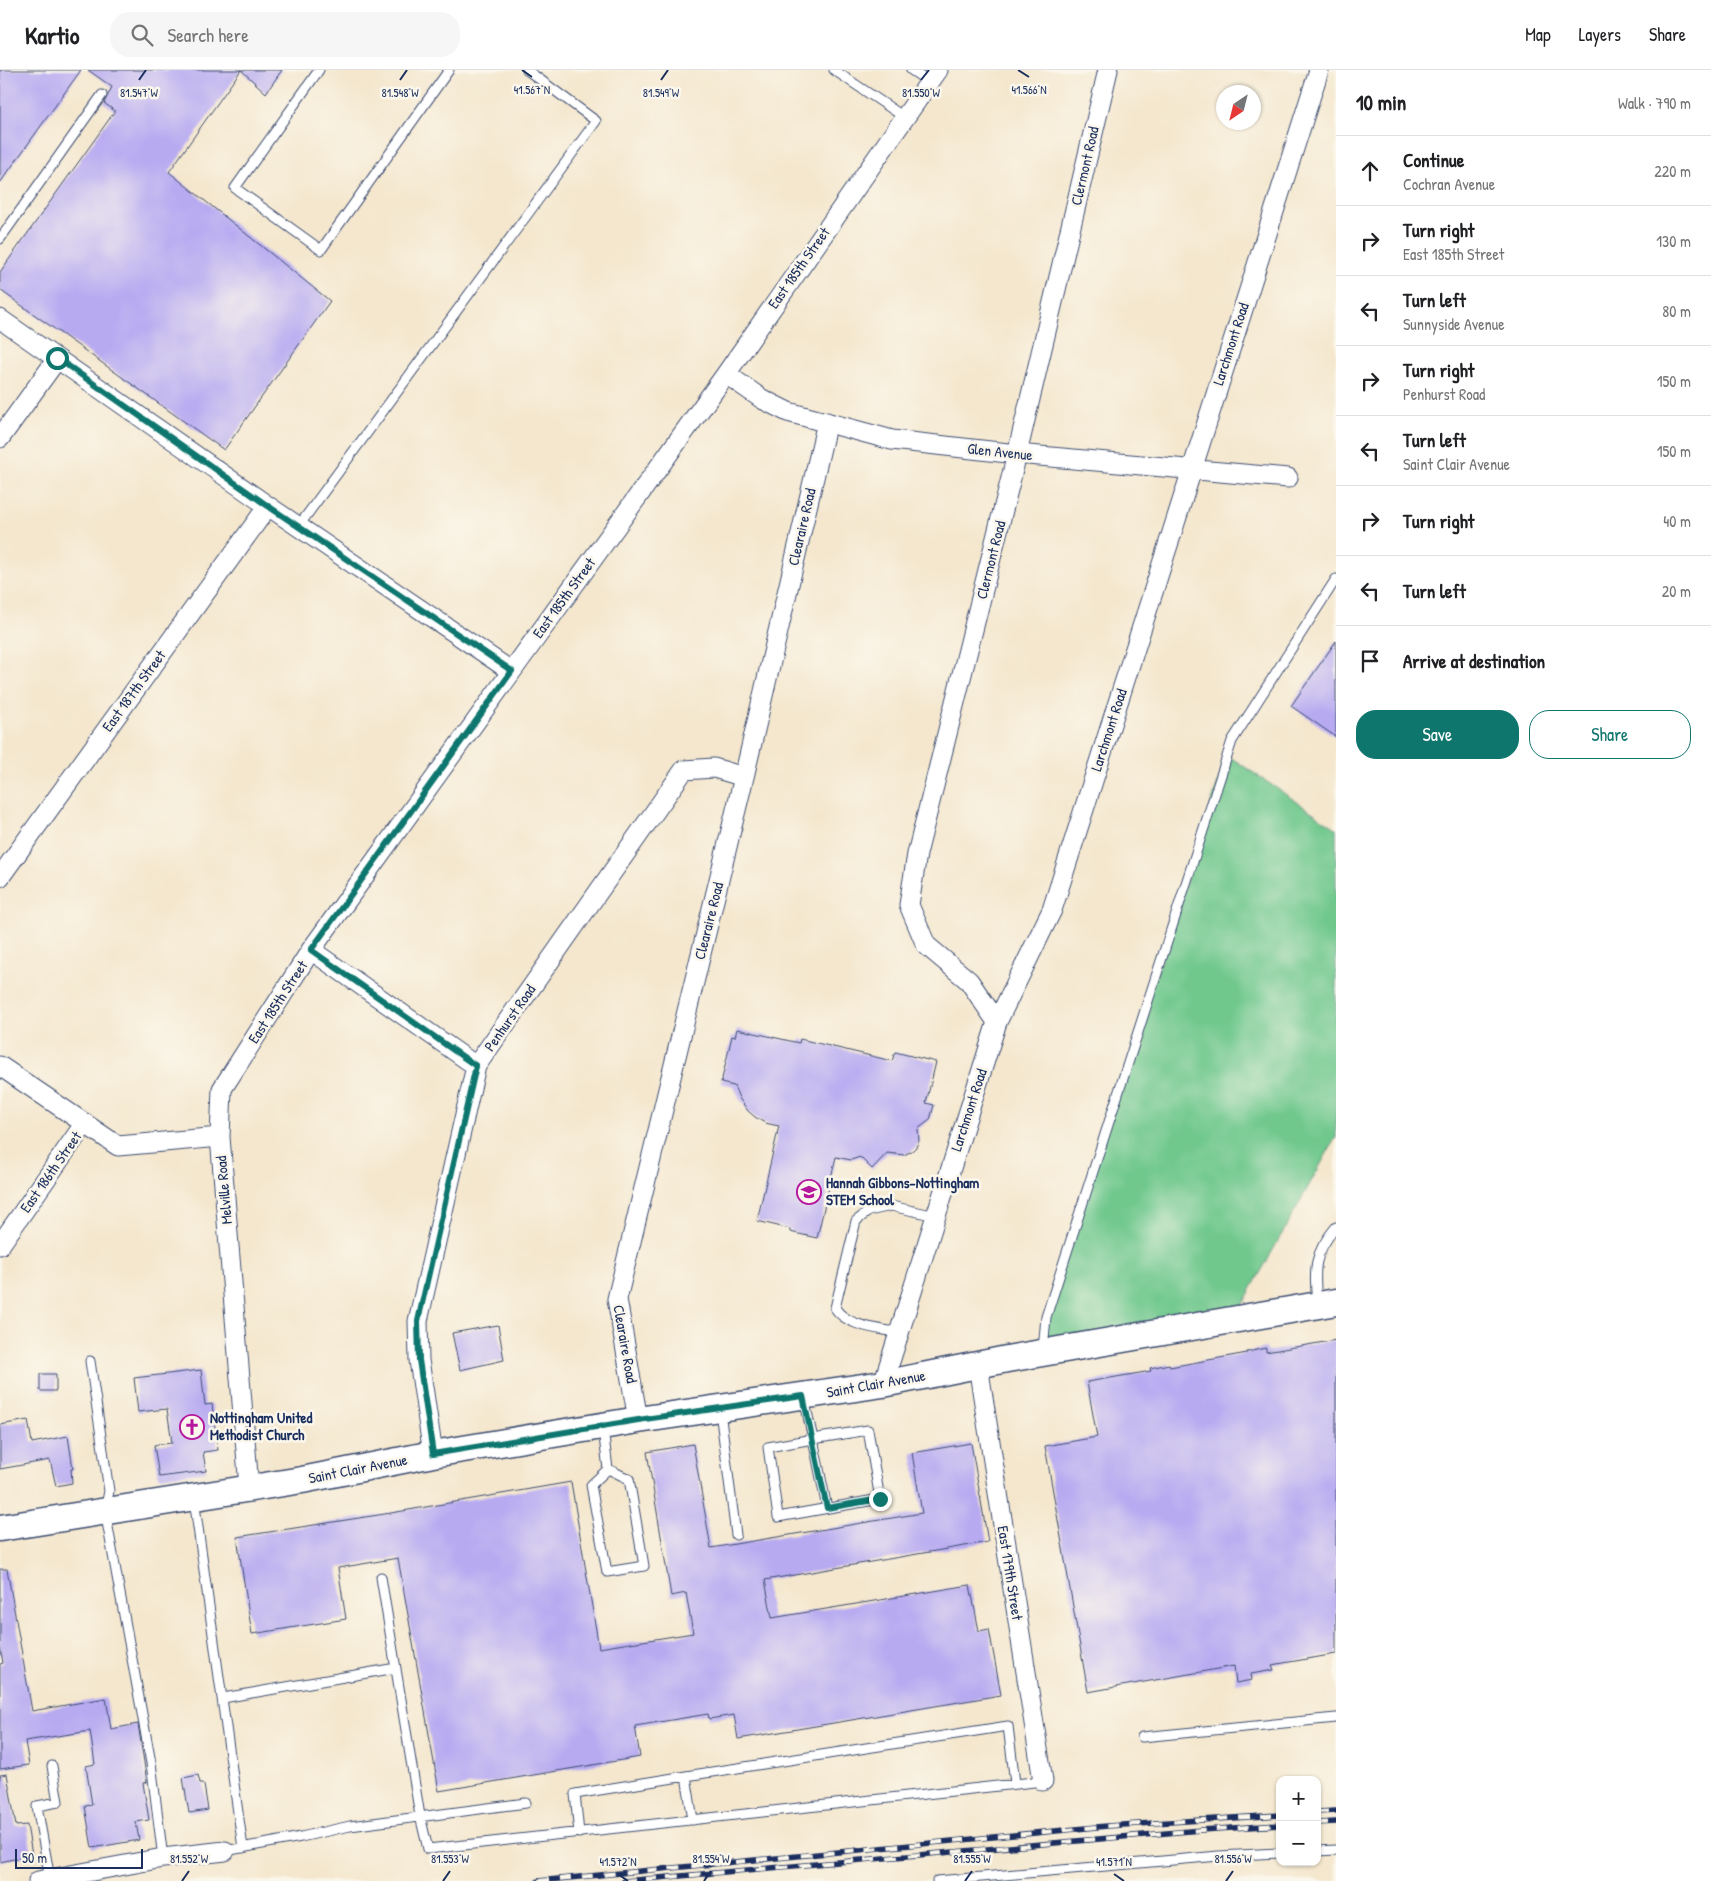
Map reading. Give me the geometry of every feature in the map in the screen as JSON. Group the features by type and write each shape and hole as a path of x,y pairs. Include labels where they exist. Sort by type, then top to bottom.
{"street":[{"name":"Clermont Road","path":"997,1022 969,981 926,945 909,905 917,854 1017,454 1108,70"},
{"name":"Larchmont Road","path":"883,1384 997,1022 1052,910 1319,70"},
{"name":"East 185th Street","path":"220,1137 222,1089 311,950 726,374 933,76"},
{"path":"0,319 298,527 512,671"},
{"path":"0,438 57,358"},
{"name":"Glen Avenue","path":"726,374 762,399 788,412 892,440 1017,454 1288,478"},
{"name":"Clearaire Road","path":"638,1420 617,1299 744,777 827,422"},
{"name":"East 187th Street","path":"0,876 268,506"},
{"name":"Penhurst Road","path":"433,1454 419,1360 418,1321 476,1066 684,770 714,768 744,777"},
{"path":"311,950 476,1066"},
{"name":"Melville Road","path":"0,1066 118,1146 220,1137 249,1487"},
{"name":"East 186th Street","path":"0,1245 85,1123"},
{"name":"Saint Clair Avenue","path":"0,1528 302,1480 433,1454 638,1420 883,1384 1042,1353 1326,1304"},
{"name":"East 179th Street","path":"978,1365 1044,1780"},
{"path":"44,1880 163,1858 234,1849"}],"lane":[{"path":"319,70 235,188 321,250 448,70"},
{"path":"298,527 596,121 527,70"},
{"path":"834,70 904,117"},
{"path":"911,70 933,76"},
{"path":"0,239 102,95"},
{"path":"1042,1353 1046,1317 1232,741 1336,579"},
{"path":"899,1333 858,1324 840,1316 835,1308 856,1221 869,1211 891,1206 936,1216"},
{"path":"1326,1304 1314,1272 1318,1255 1327,1238 1336,1227"},
{"path":"90,1361 109,1491 104,1511 151,1763 163,1858"},
{"path":"803,1396 827,1508"},
{"path":"720,1408 736,1535"},
{"path":"602,1426 608,1469"},
{"path":"868,1430 880,1499 778,1517 768,1447 813,1439 868,1430"},
{"path":"608,1469 629,1479 644,1566 607,1572 591,1485 608,1469"},
{"path":"194,1496 199,1543 223,1698 234,1849 350,1826 526,1803"},
{"path":"381,1577 420,1816 428,1849 1044,1780"},
{"path":"223,1698 396,1668"},
{"path":"1142,1737 1336,1718"},
{"path":"579,1832 575,1794 1008,1726 1015,1783"},
{"path":"44,1880 37,1806 58,1802 52,1766"},
{"path":"686,1776 693,1820"},
{"path":"1321,1851 1336,1850"},
{"path":"936,1881 1219,1856 1276,1853"}],"green space":[{"path":"1227,755 1336,828 1336,1137 1234,1320 1042,1353 1046,1317"}],"building":[{"path":"0,70 81,70 0,183"},
{"path":"88,70 241,70 169,172 330,301 224,450 0,290 0,272 115,111 104,103 112,87"},
{"path":"241,70 282,70 266,93"},
{"path":"1336,641 1336,737 1291,706"},
{"path":"737,1029 799,1043 800,1039 892,1061 895,1052 936,1062 926,1103 934,1105 930,1120 918,1129 919,1141 916,1147 904,1155 887,1153 872,1169 860,1157 851,1160 836,1157 817,1238 790,1232 790,1229 757,1221 779,1126 765,1123 755,1117 739,1098 734,1086 721,1083 732,1036 735,1037"},
{"path":"498,1325 504,1360 460,1370 452,1333"},
{"path":"1336,1340 1336,1654 1272,1665 1274,1670 1251,1674 1252,1680 1236,1683 1234,1666 1088,1692 1045,1446 1097,1437 1087,1382 1151,1371 1150,1368 1169,1364 1170,1367 1266,1348 1266,1352"},
{"name":"Nottingham United Methodist Church","path":"201,1370 205,1405 212,1404 218,1450 203,1452 206,1471 159,1477 154,1445 172,1443 167,1409 138,1412 134,1378"},
{"path":"40,1374 56,1374 56,1391 40,1391"},
{"path":"28,1420 32,1443 68,1436 73,1469 71,1469 72,1483 56,1486 50,1460 0,1469 0,1425"},
{"path":"971,1443 988,1542 765,1580 772,1618 970,1585 979,1631 989,1629 1001,1695 738,1739 734,1715 709,1719 708,1714 635,1726 640,1757 439,1791 398,1558 338,1568 346,1619 252,1634 237,1537 571,1482 599,1648 693,1633 686,1593 671,1596 647,1452 693,1444 711,1548 922,1513 912,1453"},
{"path":"0,1569 7,1569 32,1711 106,1698 111,1729 138,1724 147,1782 143,1783 149,1820 136,1822 139,1840 92,1848 85,1806 92,1805 86,1766 95,1764 90,1731 25,1741 29,1765 0,1769 0,1664 3,1663 0,1646"},
{"path":"7,1774 16,1826 27,1825 32,1855 0,1862 0,1775"},
{"path":"198,1775 200,1783 204,1785 208,1810 189,1813 183,1778"}],"railway":[{"path":"1321,1812 1336,1811"},
{"path":"538,1881 1107,1826 1276,1815"},
{"path":"1321,1823 1336,1822"},
{"path":"624,1881 1201,1830 1276,1825"}],"place":[{"name":"Hannah Gibbons-Nottingham STEM School","path":"809,1192"},
{"name":"Nottingham United Methodist Church","path":"192,1427"}],"route":[{"path":"57,358 268,506 512,671 311,950 476,1066 418,1321 419,1360 433,1454 638,1420 803,1396 827,1508 880,1499"}]}
